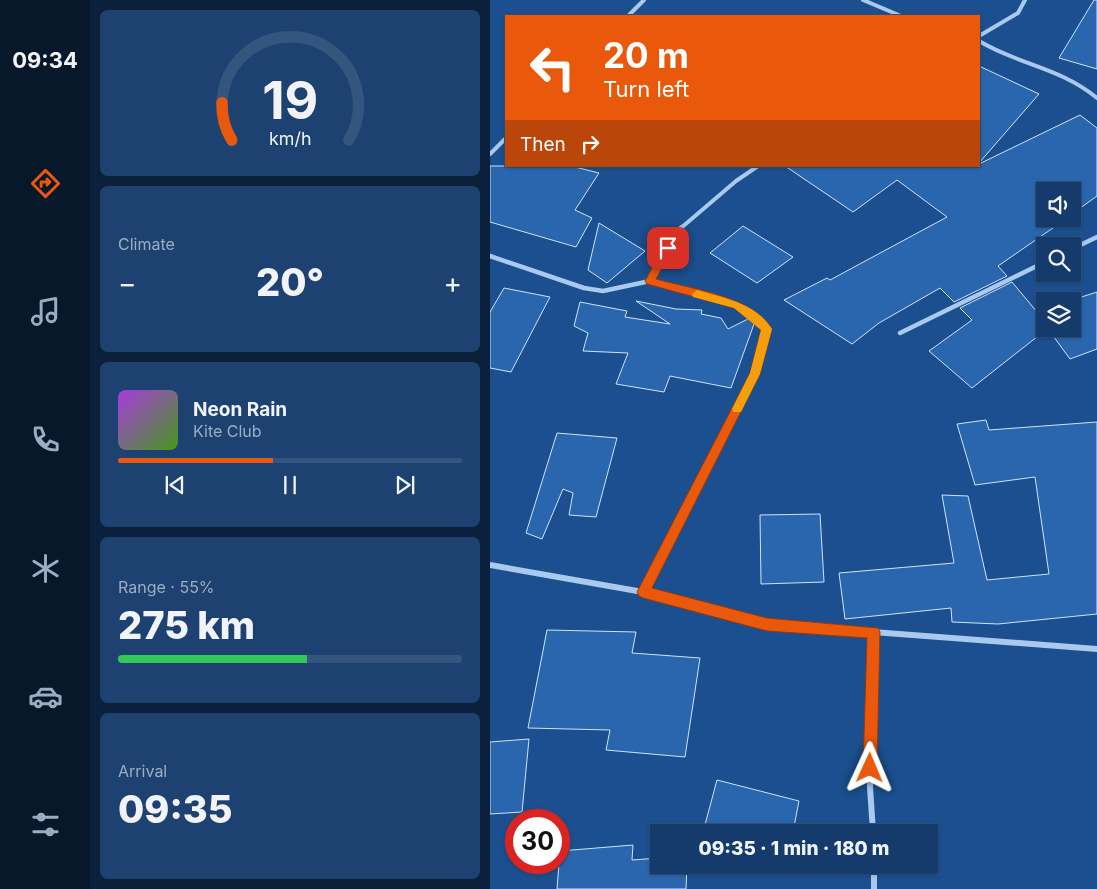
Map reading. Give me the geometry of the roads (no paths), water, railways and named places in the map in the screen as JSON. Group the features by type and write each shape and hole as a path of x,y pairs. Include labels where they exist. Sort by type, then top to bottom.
{"street":[{"path":"629,15 644,0"},
{"path":"863,0 899,15"},
{"path":"980,35 1018,13 1025,0"},
{"path":"980,42 1010,58 1062,75 1097,98"},
{"path":"490,154 505,139"},
{"path":"650,281 677,232 736,181 757,167"},
{"path":"1081,245 1097,237"},
{"path":"490,256 584,288 603,291 650,281 737,305 751,314 767,329 755,374 643,592"},
{"path":"900,333 1036,266"},
{"path":"490,566 643,592 767,624 1097,649"},
{"path":"872,824 870,787 873,632"},
{"path":"874,874 874,889"}]}
